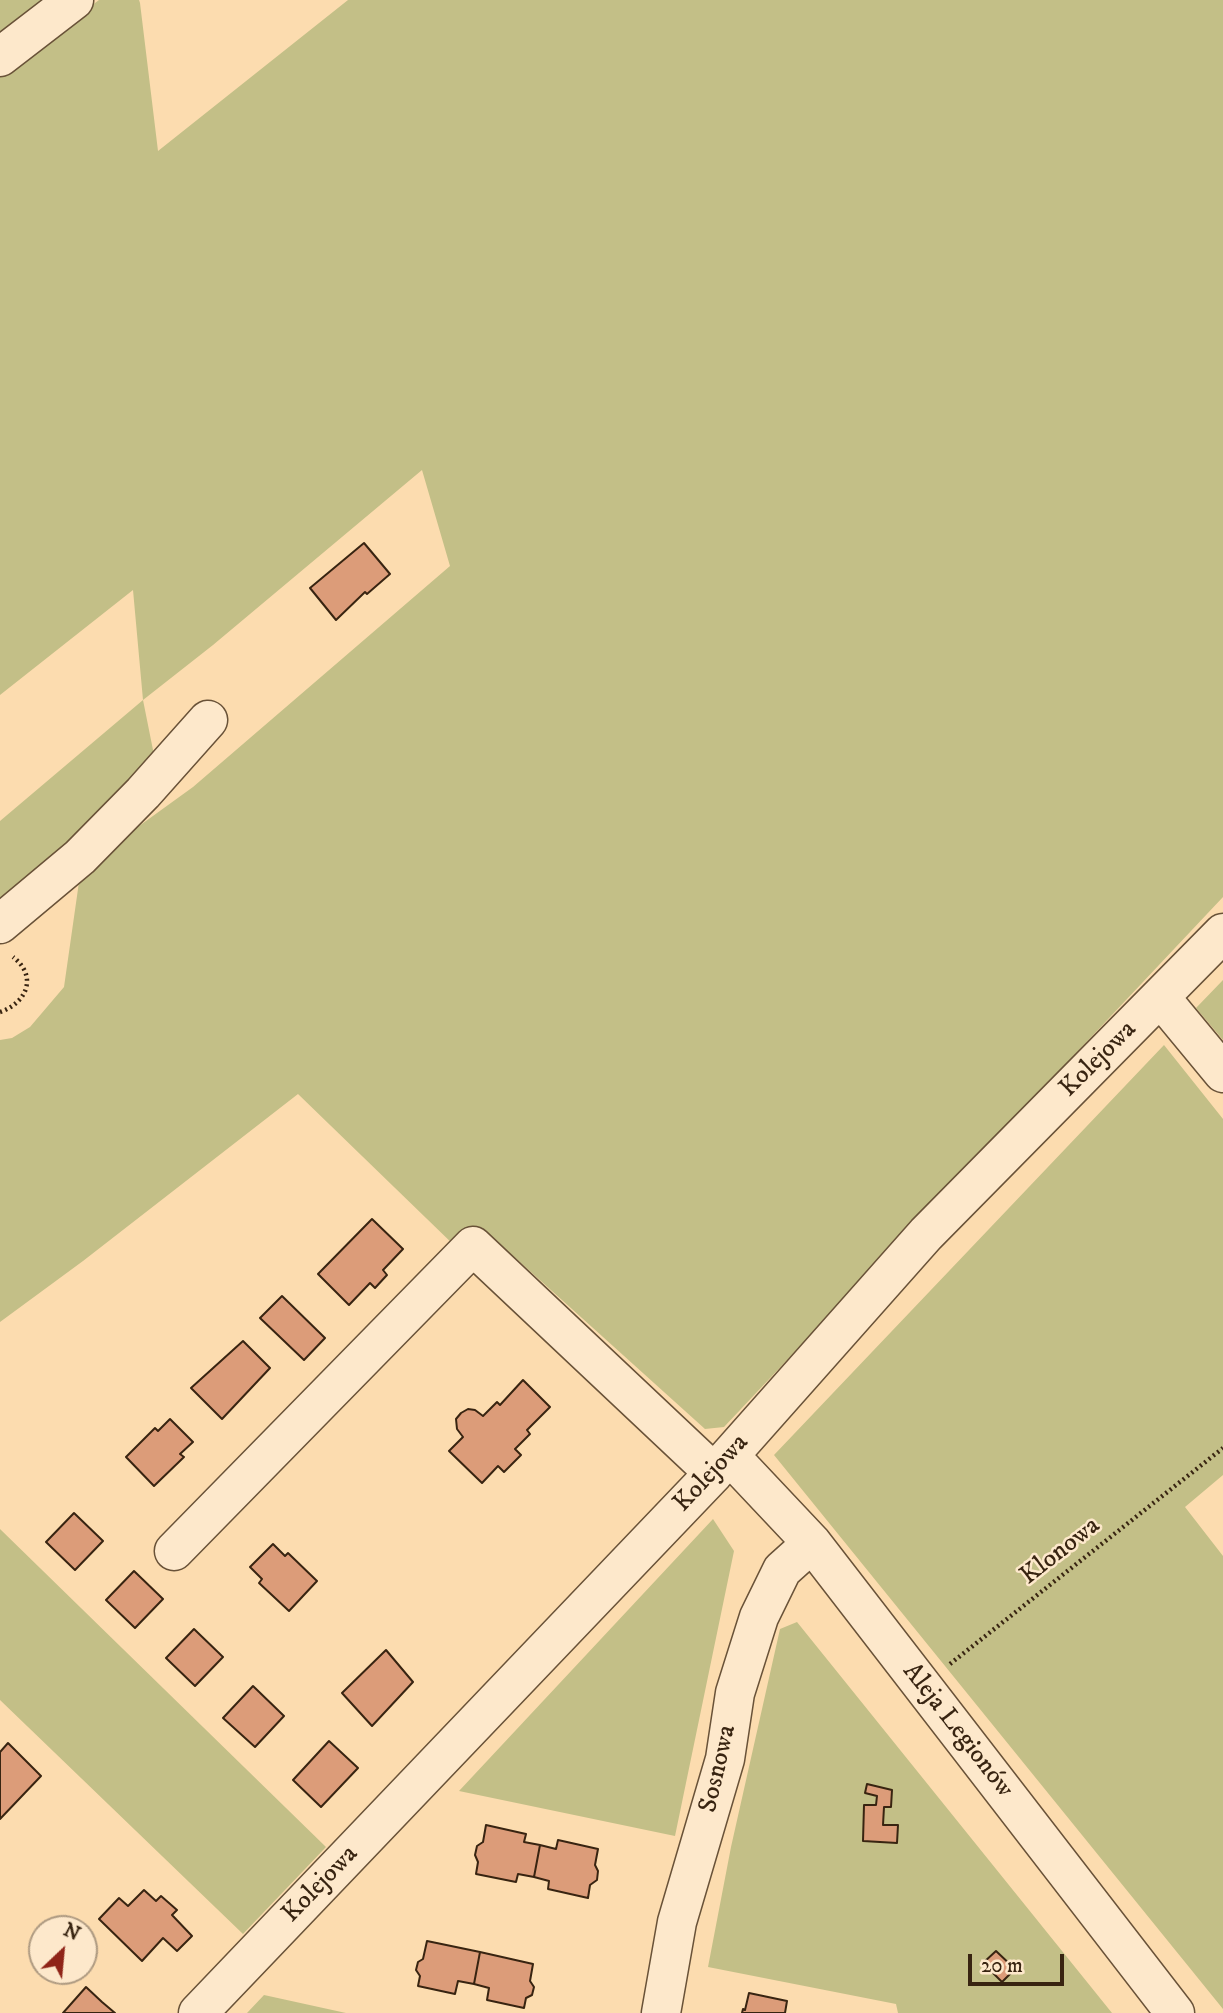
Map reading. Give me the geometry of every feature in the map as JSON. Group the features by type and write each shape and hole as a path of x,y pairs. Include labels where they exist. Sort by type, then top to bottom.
{"street":[{"path":"0,57 70,1"},
{"path":"2,937 143,793 208,720"},
{"name":"Kolejowa","path":"198,2013 722,1464 926,1234 1223,933"},
{"path":"1161,998 1223,1073"},
{"name":"Aleja Legionów","path":"174,1550 473,1246 812,1543 1175,2013"},
{"name":"Sosnowa","path":"661,2013 677,1922 725,1759 735,1693 760,1617 782,1570 812,1543"}],"path":[{"path":"0,1012 14,1008 25,994 27,979 22,964 2,937"},
{"name":"Klonowa","path":"922,1686 1223,1448"}],"shaded area":[{"path":"0,0 49,0 0,40"},
{"path":"99,0 139,0 158,151 348,0 1223,0 1223,897 724,1427 705,1429 501,1245 483,1237 458,1249 298,1094 0,1322 0,1040 12,1038 30,1027 64,987 81,868 193,787 450,566 422,470 143,700 133,590 0,695 0,75"},
{"path":"143,700 155,760 0,906 0,821"},
{"path":"1223,980 1223,1040 1196,1008"},
{"path":"1164,1045 1223,1119 1223,1475 1185,1507 1223,1556 1223,2009 774,1455"},
{"path":"713,1519 734,1551 675,1836 459,1791"},
{"path":"0,1529 326,1847 243,1934 0,1700"},
{"path":"797,1622 1112,2013 898,2013 896,2004 708,1967 731,1847 780,1629"},
{"path":"264,1995 346,2013 247,2013"}],"building":[{"path":"364,543 390,574 367,594 365,592 336,620 310,588"},
{"path":"372,1219 403,1249 383,1270 387,1275 375,1288 370,1283 349,1305 318,1274"},
{"path":"282,1296 325,1338 304,1360 260,1318"},
{"path":"243,1341 270,1368 222,1419 191,1388"},
{"path":"523,1380 550,1407 527,1430 530,1434 515,1449 521,1455 504,1472 498,1466 482,1483 449,1451 463,1437 457,1429 456,1419 468,1409 483,1416 497,1402 500,1405"},
{"path":"170,1419 193,1442 180,1454 184,1457 154,1486 126,1457 155,1428 158,1431"},
{"path":"74,1513 103,1541 75,1570 46,1542"},
{"path":"273,1544 285,1556 288,1553 317,1581 289,1611 259,1583 262,1579 250,1567"},
{"path":"134,1571 163,1599 135,1628 106,1600"},
{"path":"194,1629 223,1657 195,1686 166,1658"},
{"path":"386,1650 413,1682 372,1726 342,1693"},
{"path":"253,1686 284,1716 255,1747 223,1718"},
{"path":"329,1741 358,1768 321,1807 293,1780"},
{"path":"8,1743 41,1776 0,1819 0,1752"},
{"path":"867,1784 892,1790 891,1807 884,1807 883,1825 898,1825 897,1843 863,1841 864,1805 876,1805 877,1796 865,1793"},
{"path":"486,1825 526,1834 524,1842 540,1845 534,1877 518,1874 516,1882 476,1874 478,1862 475,1855 477,1846 483,1842"},
{"path":"558,1840 598,1849 595,1865 598,1871 597,1880 590,1885 588,1898 548,1889 549,1881 534,1877 540,1845 556,1849"},
{"path":"144,1890 156,1901 161,1896 177,1910 172,1915 192,1936 177,1951 163,1938 142,1961 99,1919 119,1898 128,1906"},
{"path":"427,1941 480,1952 474,1984 458,1981 455,1994 418,1986 420,1976 416,1970 418,1962 423,1959"},
{"path":"996,1951 1015,1969 1002,1982 983,1963"},
{"path":"480,1952 533,1964 530,1981 534,1987 532,1995 526,1998 524,2008 487,2000 489,1988 474,1984"},
{"path":"86,1987 102,2002 115,2013 63,2013"},
{"path":"749,1993 787,2001 785,2013 742,2013"}]}
